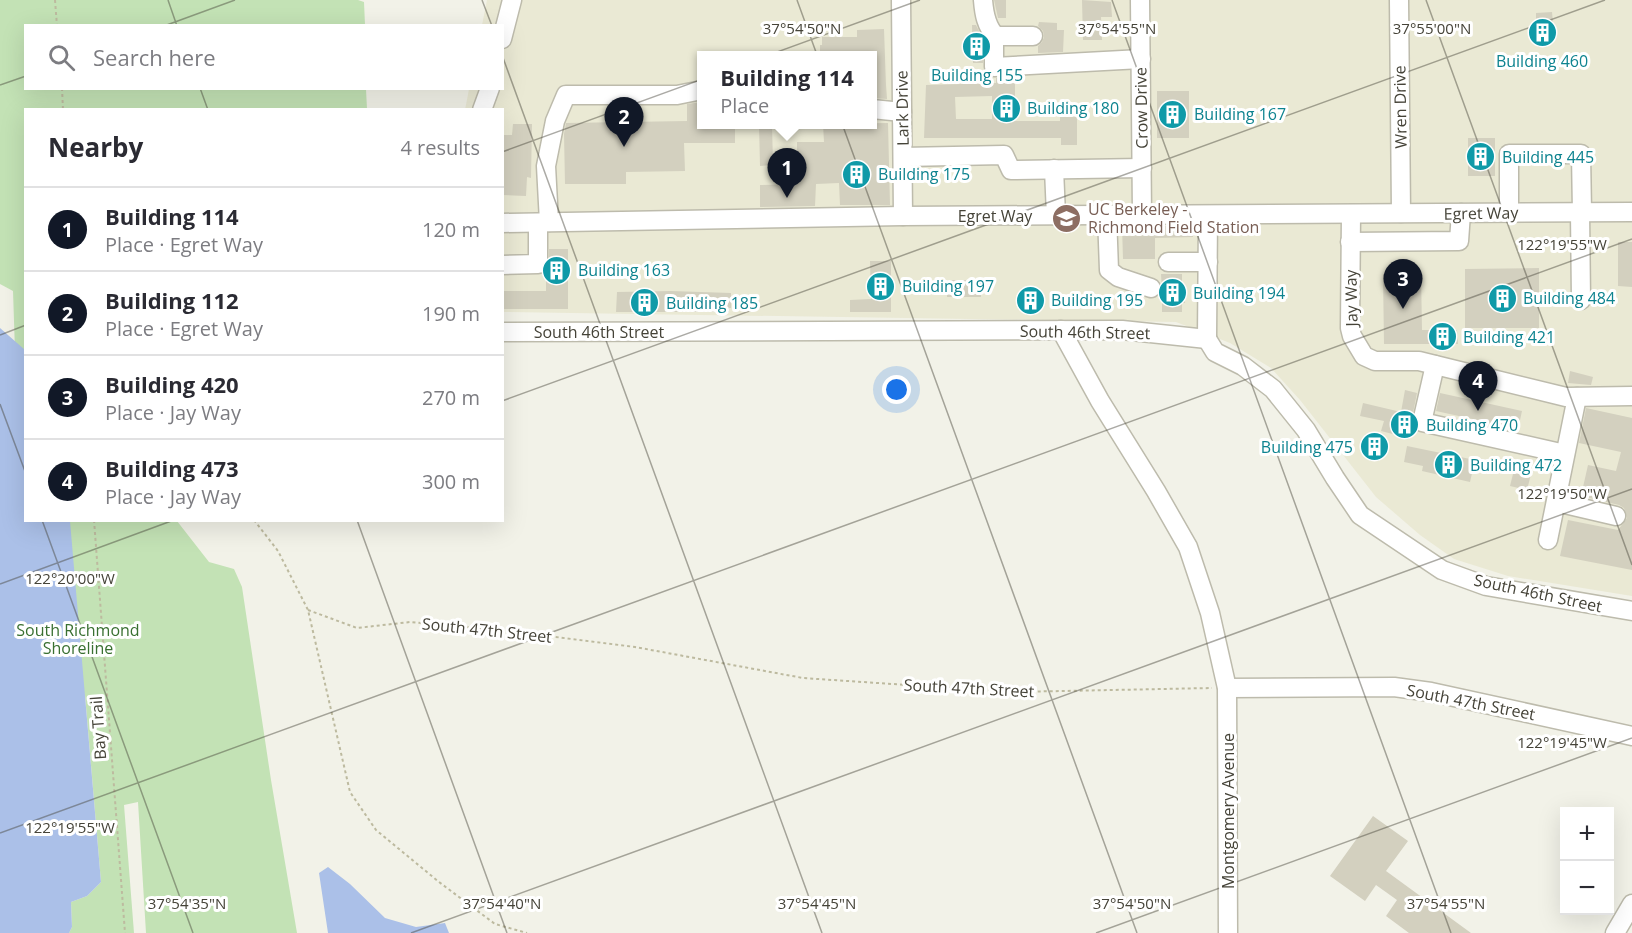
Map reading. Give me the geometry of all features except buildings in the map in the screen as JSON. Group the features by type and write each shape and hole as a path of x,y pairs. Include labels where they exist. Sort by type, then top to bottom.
{"street":[{"path":"504,31 512,0"},
{"name":"Lark Drive","path":"901,0 903,216"},
{"path":"983,0 984,15 994,34 994,67 1141,59"},
{"name":"Crow Drive","path":"1140,0 1142,215"},
{"name":"Wren Drive","path":"1399,0 1401,213"},
{"path":"994,34 1003,37 1033,36"},
{"path":"483,108 489,90"},
{"path":"504,265 538,264 546,165 555,121 566,95 677,95 697,91"},
{"path":"877,109 902,112"},
{"path":"1509,212 1509,154 1581,154 1581,300"},
{"path":"903,157 1004,155 1011,170 1142,168"},
{"path":"1054,169 1056,215"},
{"name":"Egret Way","path":"504,223 903,216 1632,212"},
{"path":"1350,242 1459,241 1461,213"},
{"name":"Jay Way","path":"1350,214 1350,328 1357,348 1364,356 1375,361 1419,361 1566,397 1632,396"},
{"path":"1107,215 1109,270 1118,277 1151,288"},
{"path":"1207,339 1208,216"},
{"path":"1168,262 1208,262"},
{"name":"Montgomery Avenue","path":"1061,330 1100,401 1156,491 1188,548 1210,613 1227,688 1228,933"},
{"name":"South 46th Street","path":"504,332 1122,330 1207,339 1215,352 1243,366 1273,389 1306,430 1360,515 1442,570 1486,586 1632,611"},
{"path":"1435,365 1422,422 1565,454"},
{"path":"1548,540 1577,397"},
{"path":"1556,502 1616,516"},
{"name":"South 47th Street","path":"1227,688 1394,687 1431,692 1632,736"},
{"path":"1616,933 1632,904"}],"path":[{"path":"55,0 57,24"},
{"path":"62,90 63,108"},
{"name":"Bay Trail","path":"94,522 125,933"},
{"path":"256,522 278,551 308,610 350,792 376,830 439,882 495,924 527,933"},
{"name":"South 47th Street","path":"308,610 357,628 410,622 516,632 635,647 803,678 1012,692 1227,688"}],"shaded area":[{"name":"UC Berkeley - Richmond Field Station","path":"487,0 1632,0 1632,596 1508,576 1454,559 1420,535 1376,497 1300,400 1271,368 1230,343 1176,322 504,312 504,108 465,108 469,90 504,90 504,24 482,24"}],"green space":[{"name":"South Richmond Shoreline","path":"0,0 358,0 364,2 365,24 24,24 24,90 366,90 367,108 24,108 24,522 178,522 209,562 234,569 242,587 297,933 146,933 138,802 124,805 134,933 69,933 72,927 71,902 87,896 101,882 85,695 27,714 13,291 0,284"}],"water":[{"path":"0,328 24,349 24,522 70,522 101,882 87,896 71,902 72,927 69,933 0,933"},
{"path":"328,867 350,884 385,918 416,927 445,923 449,933 328,933 319,873"}],"place":[{"name":"Building 460","path":"1542,33"},
{"name":"Building 155","path":"977,47"},
{"name":"Building 180","path":"1006,108"},
{"name":"Building 167","path":"1173,114"},
{"name":"Building 112","path":"624,147"},
{"name":"Building 445","path":"1481,157"},
{"name":"Building 175","path":"857,174"},
{"name":"Building 114","path":"787,198"},
{"name":"UC Berkeley - Richmond Field Station","path":"1067,218"},
{"name":"Building 163","path":"557,270"},
{"name":"Building 197","path":"881,286"},
{"name":"Building 194","path":"1172,293"},
{"name":"Building 484","path":"1502,298"},
{"name":"Building 195","path":"1030,300"},
{"name":"Building 185","path":"645,303"},
{"name":"Building 420","path":"1403,309"},
{"name":"Building 421","path":"1442,337"},
{"name":"Building 473","path":"1478,411"},
{"name":"Building 470","path":"1405,425"},
{"name":"Building 475","path":"1374,447"},
{"name":"Building 472","path":"1449,465"}]}
